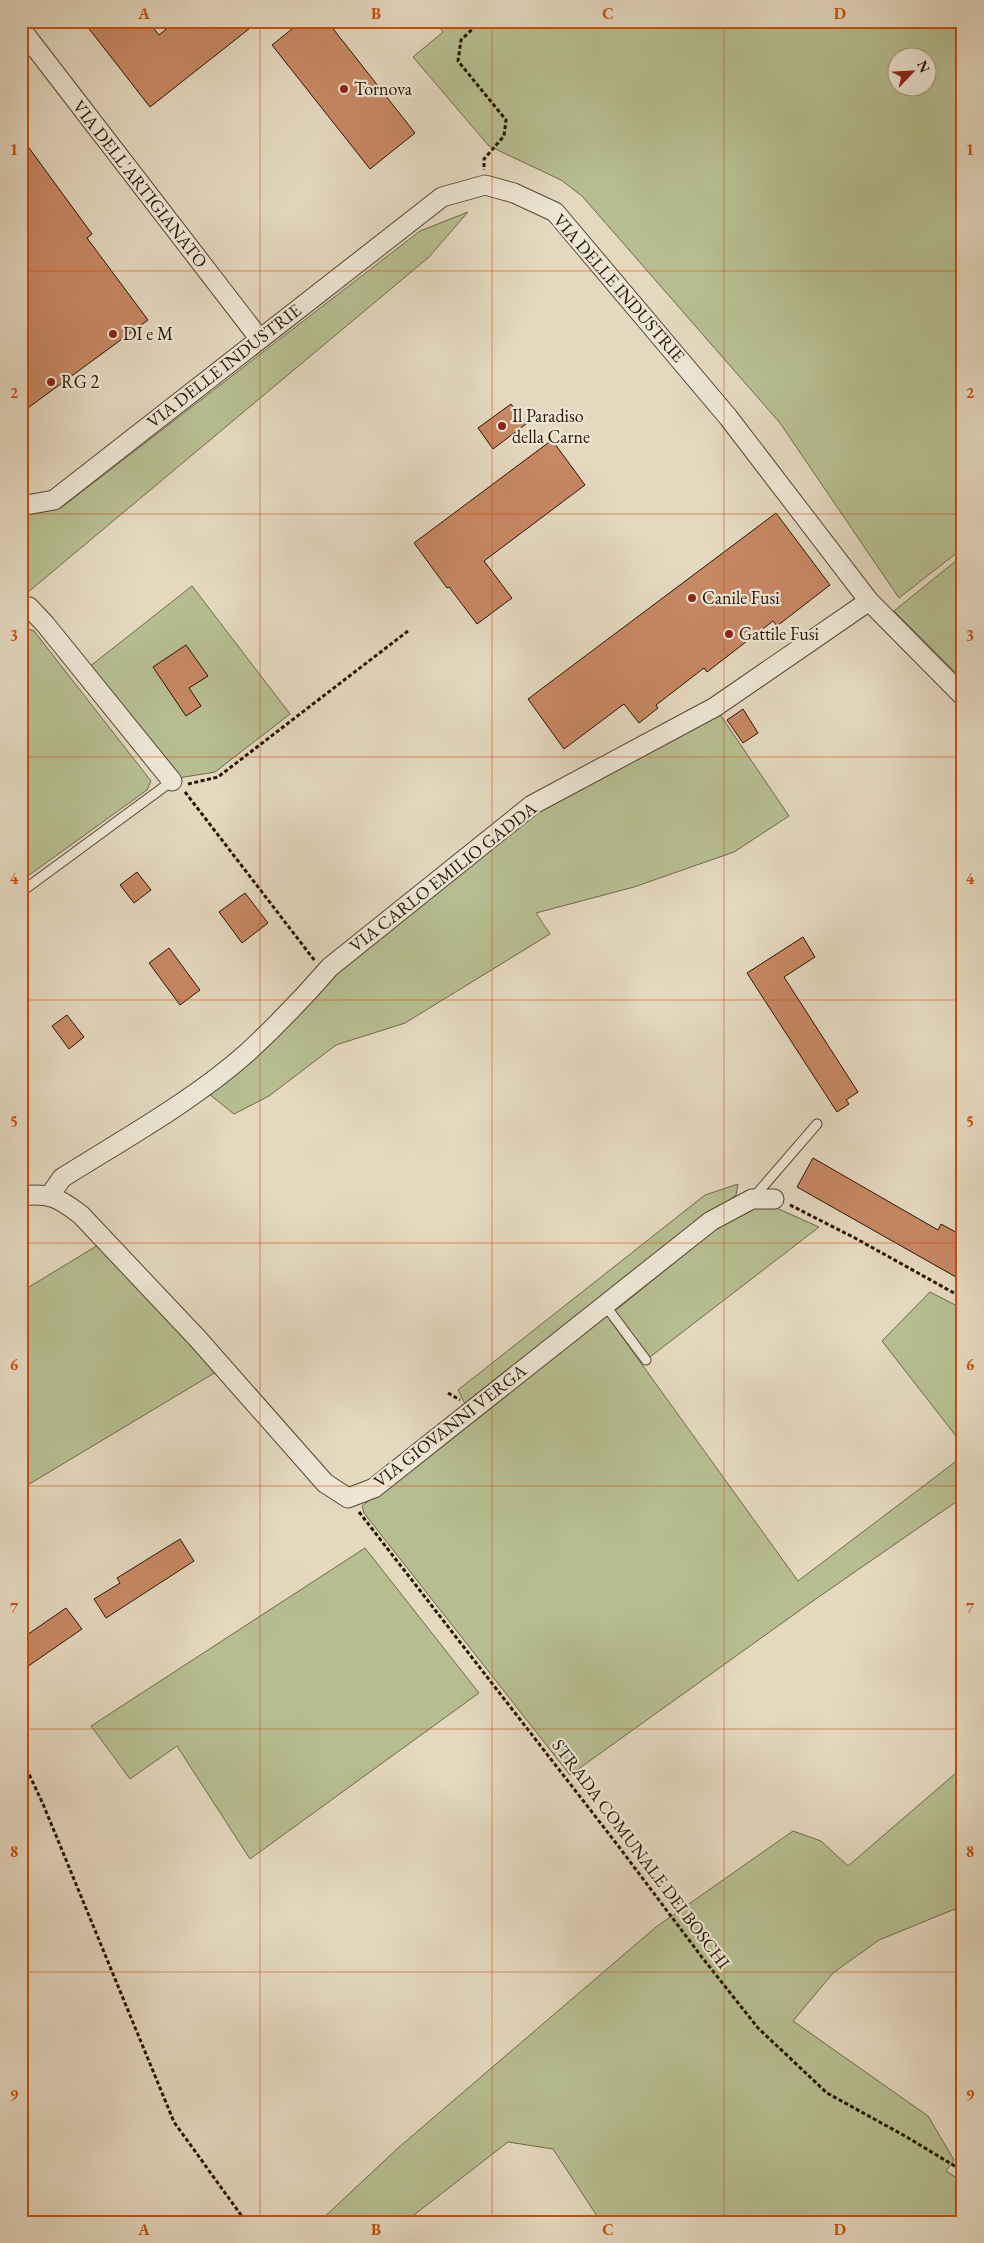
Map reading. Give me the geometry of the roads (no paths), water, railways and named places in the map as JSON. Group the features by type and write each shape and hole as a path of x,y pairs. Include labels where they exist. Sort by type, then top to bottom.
{"street":[{"name":"VIA DELL'ARTIGIANATO","path":"21,30 259,338"},
{"name":"VIA DELLE INDUSTRIE","path":"21,506 54,500 259,338 442,197 485,185 514,193 555,212 728,416 869,601 963,696"},
{"name":"VIA CARLO EMILIO GADDA","path":"50,1195 62,1178 201,1089 247,1053 307,995 325,973 532,805 715,707 869,601"},
{"path":"21,606 29,607 45,624 176,784"},
{"path":"21,1196 50,1195"},
{"name":"VIA GIOVANNI VERGA","path":"50,1195 62,1200 80,1215 198,1339 325,1483 348,1498 374,1488 711,1221 752,1199 774,1199"}],"lane":[{"path":"21,892 176,784"},
{"path":"752,1199 817,1124"},
{"path":"605,1305 646,1360"}],"place":[{"name":"Tornova","path":"344,89"},
{"name":"DI e M","path":"113,334"},
{"name":"RG 2","path":"51,382"},
{"name":"Il Paradiso della Carne","path":"502,426"},
{"name":"Canile Fusi","path":"692,598"},
{"name":"Gattile Fusi","path":"729,634"}]}
